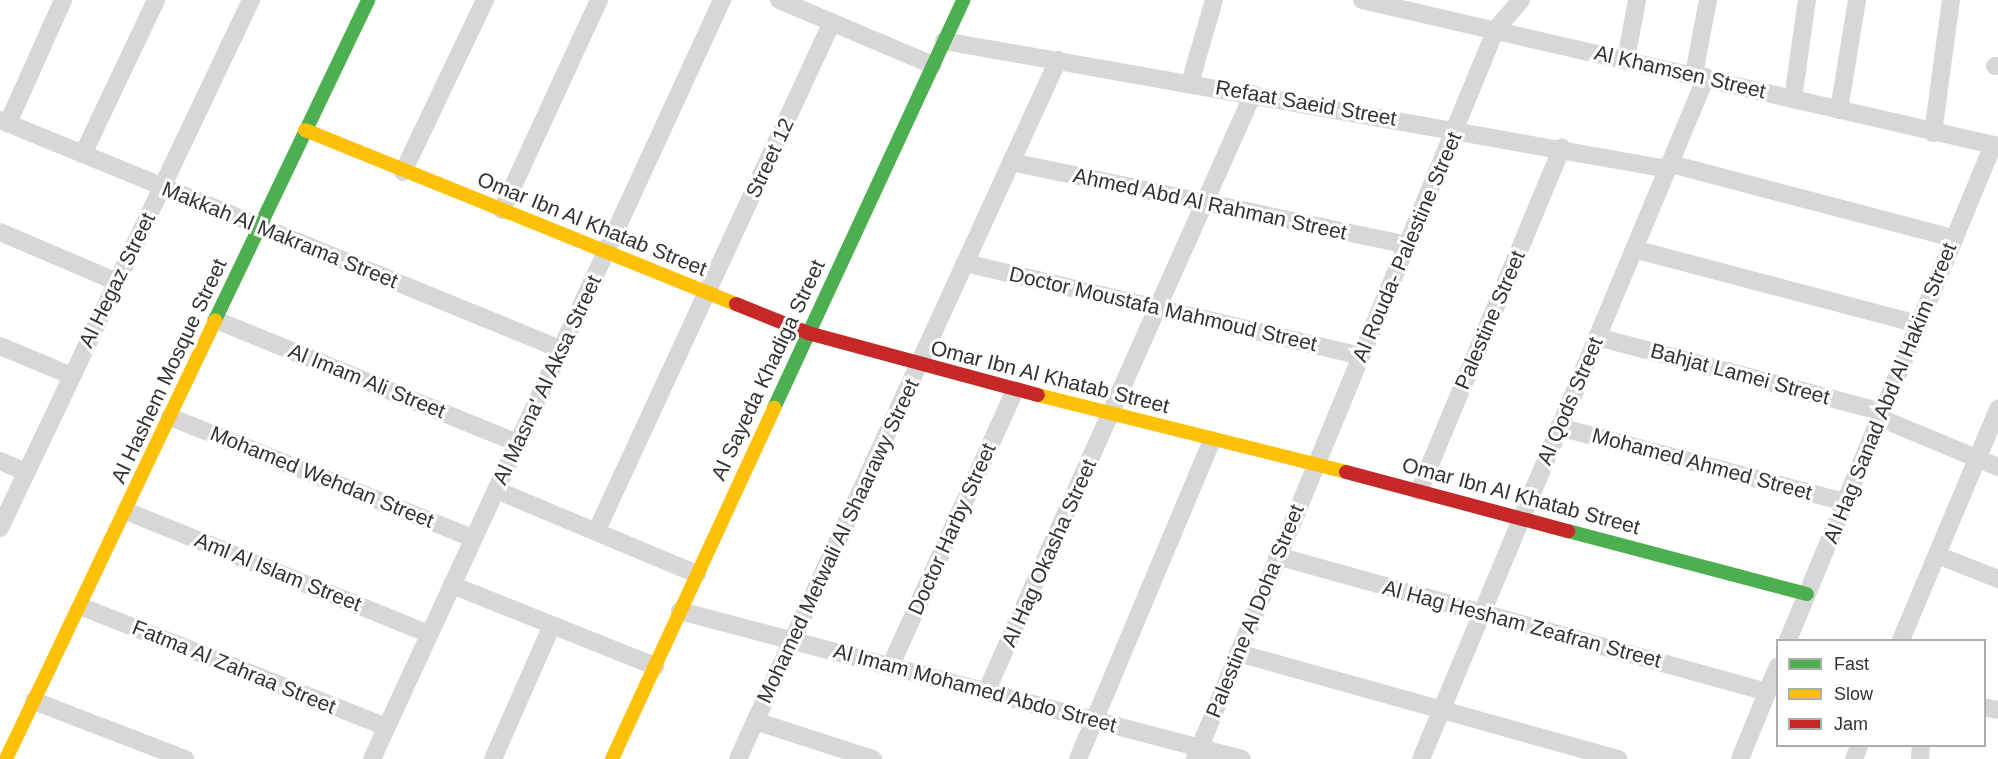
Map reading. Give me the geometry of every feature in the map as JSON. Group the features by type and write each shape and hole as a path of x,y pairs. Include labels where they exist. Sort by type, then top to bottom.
{"street":[{"path":"4,122 63,0"},
{"path":"83,154 156,0"},
{"name":"Al Hegaz Street","path":"0,528 115,281 251,0"},
{"name":"Al Hashem Mosque Street","path":"6,759 82,606 368,0"},
{"path":"403,172 485,0"},
{"path":"502,210 599,0"},
{"name":"Al Masna' Al Aksa Street","path":"372,759 722,0"},
{"path":"779,0 933,65"},
{"name":"Al Sayeda Khadiga Street","path":"612,759 963,0"},
{"path":"1190,83 1214,0"},
{"name":"Al Khamsen Street","path":"1362,0 1700,76 1933,133 1995,145"},
{"name":"Al Rouda- Palestine Street","path":"1316,464 1457,129 1496,29 1521,0"},
{"path":"1626,59 1637,0"},
{"name":"Al Qods Street","path":"1420,759 1483,614 1559,426 1669,166 1700,76 1708,0"},
{"path":"1793,99 1807,0"},
{"path":"1839,110 1857,0"},
{"path":"1933,133 1951,0"},
{"name":"Street 12","path":"596,532 832,22"},
{"name":"Refaat Saeid Street","path":"944,40 1669,166 1954,238"},
{"name":"Mohamed Metwali Al Shaarawy Street","path":"738,759 1058,60"},
{"name":"Al Hag Okasha Street","path":"986,692 1159,310 1204,202 1253,94"},
{"name":"Makkah Al Makrama Street","path":"4,122 560,349"},
{"name":"Omar Ibn Al Khatab Street","path":"305,130 403,172 808,333 919,366 1316,464 1806,594"},
{"name":"Al Hag Sanad Abd Al Hakim Street","path":"1788,639 1918,324 1995,145"},
{"name":"Palestine Street","path":"1419,491 1562,148"},
{"name":"Ahmed Abd Al Rahman Street","path":"1011,162 1409,245"},
{"path":"0,232 115,281"},
{"path":"1634,249 1918,324"},
{"name":"Doctor Moustafa Mahmoud Street","path":"965,263 1361,356"},
{"name":"Al Imam Ali Street","path":"216,320 517,443"},
{"name":"Bahjat Lamei Street","path":"1597,337 1881,415 1998,467"},
{"path":"0,346 72,376"},
{"name":"Doctor Harby Street","path":"890,667 1015,390"},
{"path":"1901,639 1998,409"},
{"name":"Mohamed Wehdan Street","path":"170,417 473,538"},
{"name":"Mohamed Ahmed Street","path":"1559,426 1845,502"},
{"path":"1078,759 1212,440"},
{"path":"0,461 26,472"},
{"name":"Palestine Al Doha Street","path":"1197,753 1316,464"},
{"path":"496,490 697,574"},
{"name":"Aml Al Islam Street","path":"126,511 429,634"},
{"path":"1937,555 1998,579"},
{"name":"Al Hag Hesham Zeafran Street","path":"1277,556 1483,614 1773,681"},
{"path":"452,585 655,666"},
{"name":"Fatma Al Zahraa Street","path":"82,606 386,727"},
{"name":"Al Imam Mohamed Abdo Street","path":"680,611 1095,720 1197,753 1242,759"},
{"path":"493,759 552,625"},
{"path":"1238,653 1618,759"},
{"path":"1740,759 1773,681"},
{"path":"34,701 185,759"},
{"path":"755,721 873,759"}],"traffic: fast":[{"path":"215,320 368,0"},
{"path":"774,408 963,0"},
{"path":"1568,531 1807,594"}],"traffic: slow":[{"path":"305,130 736,304"},
{"path":"6,759 215,320"},
{"path":"1038,395 1346,472"},
{"path":"612,759 774,408"}],"traffic: jam":[{"path":"736,304 808,333 1038,395"},
{"path":"1346,472 1568,531"}]}
